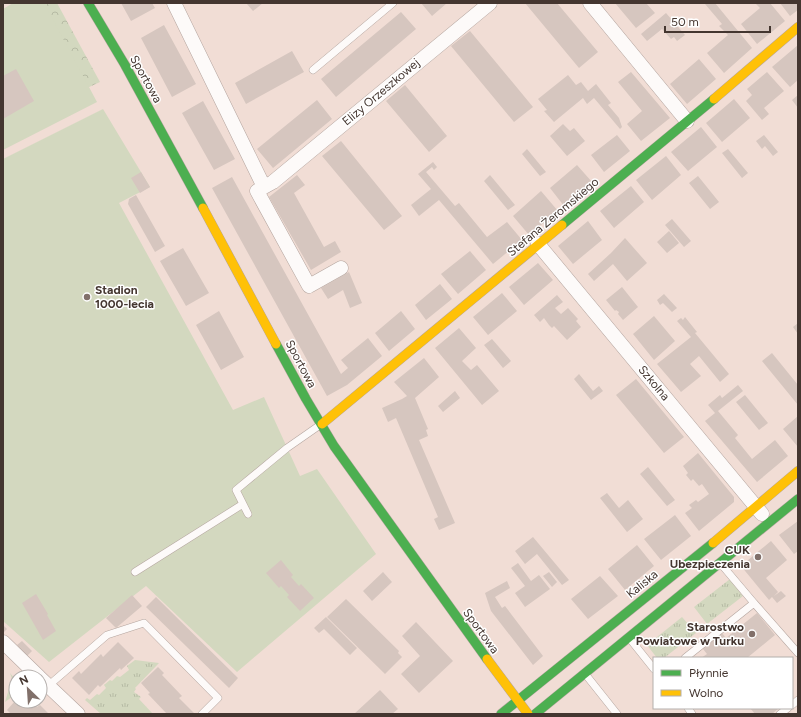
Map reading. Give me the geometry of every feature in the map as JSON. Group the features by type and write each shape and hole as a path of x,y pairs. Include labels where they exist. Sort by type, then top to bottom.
{"street":[{"name":"Sportowa","path":"88,3 125,65 306,399 334,446 528,714"},
{"path":"174,3 269,185 257,191 309,286 341,268"},
{"name":"Elizy Orzeszkowej","path":"269,185 490,3"},
{"path":"590,3 687,121"},
{"name":"Stefana Żeromskiego","path":"322,424 798,27"},
{"name":"Szkolna","path":"538,244 769,522"},
{"name":"Kaliska","path":"535,714 584,673 618,635 756,507 798,471"},
{"name":"Kaliska","path":"501,714 517,700 618,635 720,563 798,498"},
{"path":"3,642 31,669"},
{"path":"48,685 78,714"}],"lane":[{"path":"313,70 392,3"},
{"path":"248,514 236,490 287,448 322,424"},
{"path":"136,572 243,504"},
{"path":"720,563 798,653"},
{"path":"686,657 754,603"},
{"path":"48,676 107,635 144,623 218,698 202,714"},
{"path":"618,635 653,668"},
{"path":"584,673 617,714"}],"green space":[{"path":"13,3 44,3 97,102 3,150 3,9"},
{"path":"36,3 57,3 100,82 85,89"},
{"name":"Stadion 1000-lecia","path":"103,109 150,187 119,203 233,410 264,397 300,476 317,469 376,554 237,672 146,586 49,662 3,621 3,159"},
{"path":"730,579 743,596 707,624 694,607"},
{"path":"682,617 696,633 665,657 656,657 647,645"},
{"path":"135,660 159,663 135,688 136,689 134,692 141,697 139,699 153,714 101,714 85,700 87,698 90,700 97,694 99,695 106,688 104,685 110,680 112,681 117,676 120,677 129,670 127,666"},
{"path":"8,692 8,700 5,702"}],"building":[{"path":"121,3 152,3 155,8 131,21"},
{"path":"246,3 263,3 253,11"},
{"path":"421,3 447,3 432,16"},
{"path":"525,3 557,3 598,52 579,68"},
{"path":"615,3 646,3 655,13 636,28"},
{"path":"715,3 752,48 724,73 707,53 728,35 719,26 722,24 705,4"},
{"path":"755,3 770,3 785,21 757,44 741,24 760,8"},
{"path":"780,3 798,3 798,10 790,16"},
{"path":"401,12 416,29 336,97 321,79"},
{"path":"666,13 685,35 677,41 674,37 671,39 662,29 647,41 641,34"},
{"path":"164,25 196,84 172,97 141,38"},
{"path":"470,31 533,107 514,122 451,46"},
{"path":"798,45 798,80 790,87 772,67"},
{"path":"292,51 304,72 246,104 235,83"},
{"path":"699,59 716,79 687,104 670,84"},
{"path":"16,69 34,101 3,119 3,76"},
{"path":"631,72 670,118 641,141 627,124 642,111 618,82"},
{"path":"767,72 784,91 764,108 769,114 762,120 746,101 752,95 747,89"},
{"path":"568,75 576,85 581,82 588,91 596,84 611,103 608,105 619,118 622,127 620,129 594,98 587,104 583,98 554,122 544,111 547,110 538,99"},
{"path":"405,85 447,136 429,152 386,101"},
{"path":"798,95 798,108 792,100"},
{"path":"734,99 750,118 722,142 706,123"},
{"path":"317,100 332,119 273,168 257,149"},
{"path":"203,101 235,159 214,170 182,113"},
{"path":"563,124 570,131 574,128 585,141 567,156 550,136"},
{"path":"701,127 717,147 688,171 671,152"},
{"path":"617,135 630,151 604,172 591,155"},
{"path":"764,135 778,152 773,156 765,146 762,149 756,141"},
{"path":"341,141 402,216 384,230 322,156"},
{"path":"527,149 546,172 540,176 522,154"},
{"path":"728,149 748,173 742,178 722,153"},
{"path":"666,156 681,175 652,200 636,180"},
{"path":"433,162 437,167 434,170 432,167 426,172 455,206 459,203 487,237 507,222 522,240 493,264 439,200 419,216 411,205 431,189 418,174"},
{"path":"577,165 592,182 564,206 550,188"},
{"path":"141,172 150,187 140,193 131,178"},
{"path":"297,175 305,185 294,193 324,247 335,241 341,252 311,270 269,197"},
{"path":"490,175 515,205 508,210 484,181"},
{"path":"698,176 719,202 710,209 689,183"},
{"path":"232,177 341,374 348,368 341,360 368,338 382,356 347,385 327,396 212,188"},
{"path":"631,186 644,202 614,228 600,211"},
{"path":"541,191 558,211 529,235 513,216"},
{"path":"136,195 165,246 155,252 128,204 129,199"},
{"path":"672,219 691,241 684,247 665,225"},
{"path":"588,221 602,240 573,264 558,246"},
{"path":"669,231 679,243 667,253 657,242"},
{"path":"625,238 647,263 627,281 613,264 594,281 588,274"},
{"path":"183,248 209,293 186,306 160,261"},
{"path":"470,251 486,270 458,294 441,274"},
{"path":"538,263 553,280 524,305 509,287"},
{"path":"349,272 362,303 350,308 343,290 328,299 321,288"},
{"path":"440,284 452,299 426,320 415,305"},
{"path":"622,287 638,307 623,320 618,314 619,312 616,310 615,311 606,300"},
{"path":"502,293 517,311 488,335 473,317"},
{"path":"664,294 677,308 672,312 663,303 660,305 657,300"},
{"path":"557,295 563,302 555,308 561,314 568,308 578,319 576,321 581,327 567,340 554,326 552,328 544,318 540,322 534,315"},
{"path":"219,311 244,357 221,370 196,325"},
{"path":"401,311 415,329 389,351 375,333"},
{"path":"654,316 675,341 654,360 633,334"},
{"path":"685,317 697,332 695,333 729,374 720,382 699,356 690,364 701,376 681,392 657,364 691,337 677,321 681,318 683,320"},
{"path":"798,323 798,334 793,327"},
{"path":"459,328 476,348 462,361 471,370 477,365 499,391 482,405 435,348"},
{"path":"492,339 511,361 503,368 484,345"},
{"path":"772,353 798,385 798,405 762,361"},
{"path":"424,358 439,377 415,398 428,429 426,430 428,436 419,440 455,523 439,530 434,519 438,517 396,418 388,422 382,408 407,396 394,382"},
{"path":"579,374 593,391 599,386 603,391 591,400 574,379"},
{"path":"636,379 684,437 664,453 616,395"},
{"path":"738,385 743,391 718,411 738,435 735,438 752,459 775,440 788,456 757,482 705,421 715,413 708,405 720,395 722,398"},
{"path":"455,391 460,398 443,412 438,406"},
{"path":"745,395 768,423 759,430 736,402"},
{"path":"798,416 798,447 783,429"},
{"path":"698,453 734,497 734,502 699,531 685,513 692,508 689,505 696,500 698,502 709,494 702,484 699,486 693,479 691,481 686,475 688,473 683,466"},
{"path":"648,467 675,500 667,506 640,474"},
{"path":"607,493 619,508 628,500 643,519 627,532 600,498"},
{"path":"675,515 691,536 661,560 644,539"},
{"path":"798,521 798,551 794,554 779,535"},
{"path":"533,537 569,580 562,585 537,554 525,564 515,551"},
{"path":"771,541 787,560 766,578 778,592 774,596 781,591 786,596 777,603 772,597 769,600 741,566"},
{"path":"637,545 654,566 625,590 608,569"},
{"path":"281,560 293,575 291,577 299,586 301,584 314,598 300,611 287,597 289,595 281,586 279,588 266,573"},
{"path":"518,563 531,581 539,575 550,589 525,607 515,593 525,586 511,568"},
{"path":"383,572 392,582 372,601 363,591"},
{"path":"549,572 557,582 552,587 543,576"},
{"path":"600,576 618,596 588,619 571,599"},
{"path":"507,581 510,588 495,597 502,608 505,606 543,656 533,665 491,611 485,593"},
{"path":"36,594 56,631 43,640 22,603"},
{"path":"132,595 142,606 116,628 106,618"},
{"path":"156,597 238,678 229,688 146,607"},
{"path":"346,599 399,651 398,653 402,657 385,674 327,617"},
{"path":"757,613 775,635 748,657 702,657 707,654 703,649 722,633 726,638"},
{"path":"326,617 357,648 350,655 324,629 319,633 314,628"},
{"path":"416,622 453,661 419,693 401,674 420,656 402,636"},
{"path":"3,625 7,629 3,633"},
{"path":"22,641 32,651 27,656 17,645"},
{"path":"118,642 134,658 121,670 120,668 100,687 98,685 89,695 72,678 79,671 81,674 101,654 103,657"},
{"path":"158,667 164,673 162,675 182,696 179,698 194,713 193,714 167,714 148,694 150,693 141,683"},
{"path":"380,690 398,709 392,714 354,714"},
{"path":"44,709 49,714 11,714 7,710"},
{"path":"751,709 778,709 772,714 755,714"}],"traffic: fast":[{"path":"88,3 125,65 203,208"},
{"path":"562,225 714,99"},
{"path":"276,344 334,446 487,659"},
{"path":"535,714 798,499"},
{"path":"501,714 713,543"}],"traffic: slow":[{"path":"714,99 798,27"},
{"path":"203,208 276,344"},
{"path":"322,424 562,225"},
{"path":"713,543 798,471"},
{"path":"487,659 528,714"}],"place":[{"name":"Stadion 1000-lecia","path":"87,297"},
{"name":"CUK Ubezpieczenia","path":"758,557"},
{"name":"Starostwo Powiatowe w Turku","path":"752,634"}]}
